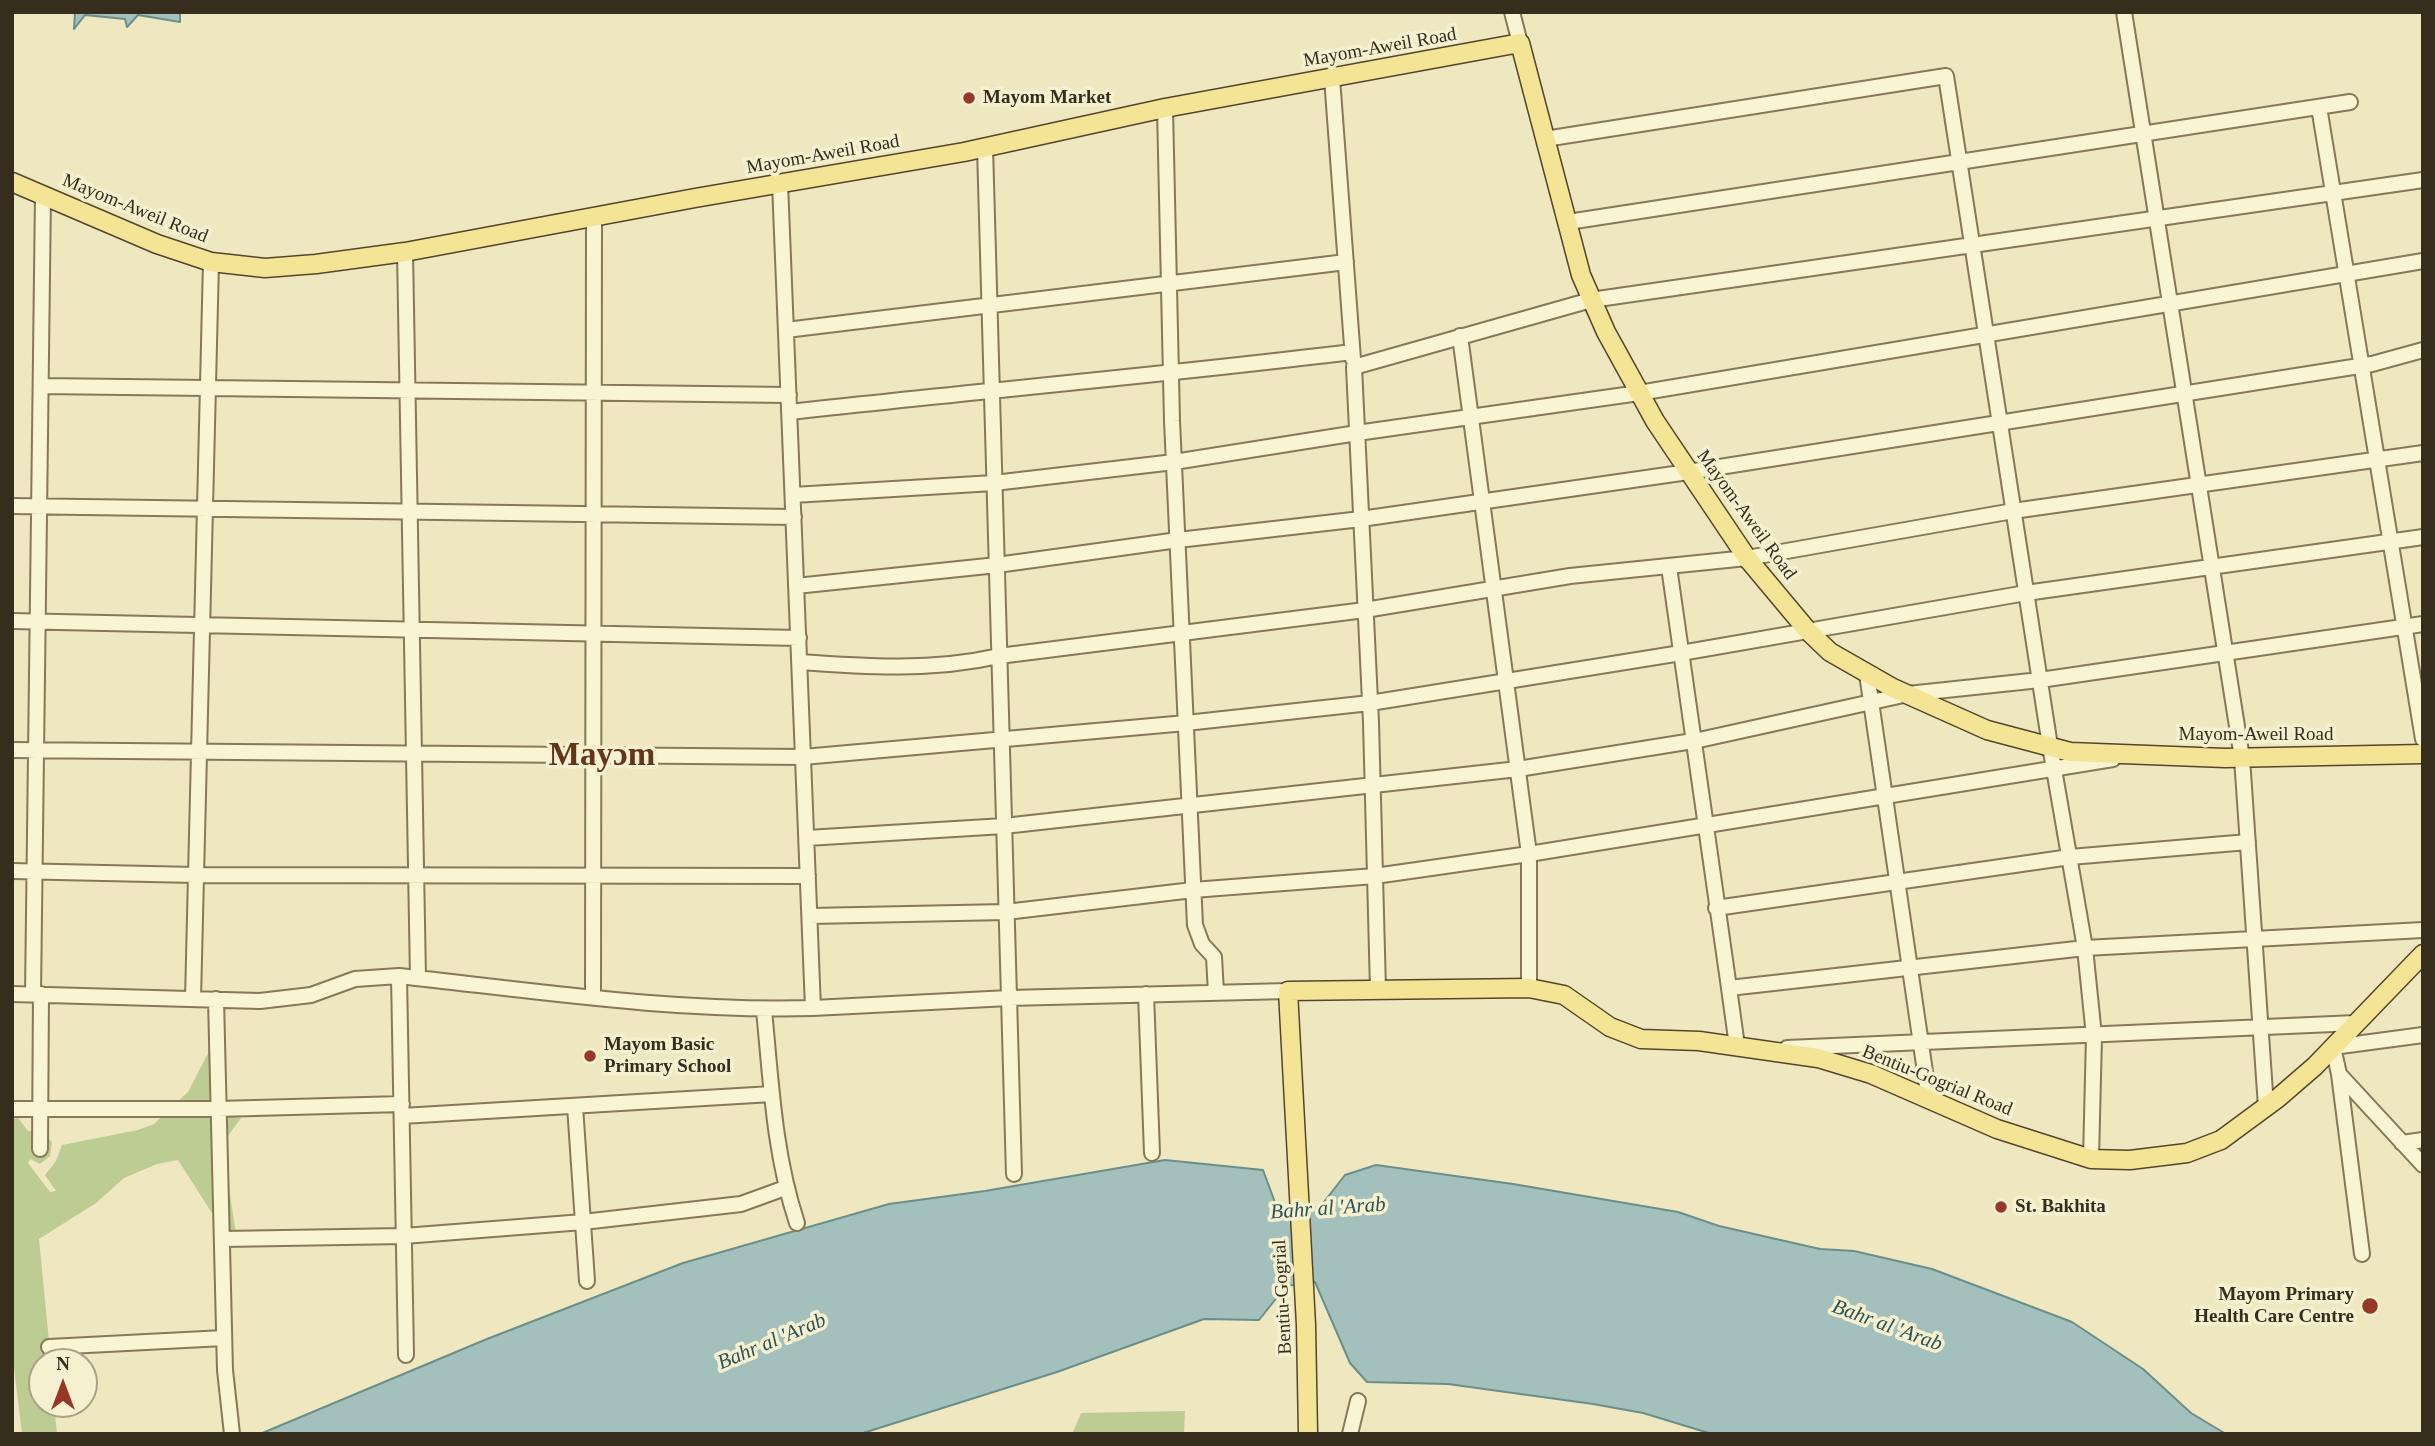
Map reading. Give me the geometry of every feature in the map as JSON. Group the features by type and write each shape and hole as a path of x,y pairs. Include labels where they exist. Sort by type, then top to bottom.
{"main road":[{"name":"Mayom-Aweil Road","path":"12,182 157,244 211,262 265,268 316,264 405,252 985,147 1165,108 1520,43 1581,275 1591,300 1639,393 1688,472 1747,558 1808,631 1830,652 1867,674 1987,730 2083,753 2242,758 2423,754"},
{"name":"Bentiu-Gogrial Road","path":"1288,991 1528,988 1564,995 1610,1027 1641,1039 1699,1041 1818,1058 1871,1074 1997,1129 2091,1159 2130,1160 2187,1153 2221,1140 2315,1066 2423,954"},
{"name":"Bentiu-Gogrial","path":"1288,991 1306,1325 1308,1434"}],"street":[{"path":"1512,12 1520,43"},
{"path":"2124,12 2242,758 2266,1107"},
{"path":"1545,139 1946,76 2050,746 2085,948 2094,1036 2091,1159"},
{"path":"1332,78 1357,433 1370,703 1378,990"},
{"path":"1567,222 2350,102"},
{"path":"2319,107 2423,739"},
{"path":"1165,108 1174,462 1195,925 1202,944 1214,957 1216,993"},
{"path":"985,147 1014,1174"},
{"path":"789,412 992,390 1353,360 1460,336 1591,300 2423,180"},
{"path":"780,183 813,1008"},
{"path":"40,1149 35,871 43,195"},
{"path":"593,997 594,217"},
{"path":"405,252 418,978"},
{"path":"793,495 994,483 1174,462 1639,393 2423,261"},
{"path":"193,999 211,262"},
{"path":"786,330 1346,262"},
{"path":"1460,336 1529,854 1528,988"},
{"path":"796,586 997,565 1482,502 2361,365 2423,350"},
{"path":"41,386 789,395"},
{"path":"800,662 880,667 923,666 1182,635 1365,610 1570,576 1747,558 2013,511 2423,453"},
{"path":"12,506 794,517"},
{"path":"12,750 803,757 1002,740 1370,703 1681,653 2026,593 2423,537"},
{"path":"1669,567 1737,1046"},
{"path":"12,621 799,638"},
{"path":"807,838 1004,826 1518,769 1693,741 1908,694 2040,680 2423,624"},
{"path":"1867,674 1929,1099"},
{"path":"810,916 1006,912 1193,890 1375,876 1705,826 2135,755"},
{"path":"1716,908 2070,857 2248,842"},
{"path":"12,871 196,875 808,876"},
{"path":"1729,988 2085,948 2423,930"},
{"path":"12,994 260,1000 311,995 355,979 399,976 666,1005 764,1010 1009,998 1288,991"},
{"path":"399,976 406,1355"},
{"path":"1146,995 1152,1153"},
{"path":"216,999 225,1370 232,1434"},
{"path":"764,1010 778,1149 785,1188 797,1223"},
{"path":"1762,1049 2356,1023"},
{"path":"2362,1254 2339,1074 2333,1047 2423,1035"},
{"path":"2339,1074 2423,1165"},
{"path":"12,1109 402,1110 575,1106 772,1094"},
{"path":"575,1106 587,1281"},
{"path":"2403,1143 2423,1140"},
{"path":"223,1239 404,1236 583,1222 741,1204 785,1188"},
{"path":"49,1347 224,1338"},
{"path":"1350,1434 1358,1401"}],"green space":[{"path":"218,1034 220,1115 241,1118 222,1144 237,1240 214,1252 219,1224 178,1160 157,1164 124,1178 96,1203 39,1239 50,1348 28,1348 28,1418 55,1418 57,1434 22,1434 12,1351 12,1123 16,1115 28,1131 42,1131 52,1142 50,1156 40,1164 30,1159 28,1163 50,1192 56,1191 45,1175 56,1161 62,1145 138,1130 154,1124 188,1092"},
{"path":"1185,1411 1184,1434 1073,1432 1081,1413"}],"water":[{"path":"75,12 180,12 180,22 138,15 127,27 125,19 85,15 74,29"},
{"name":"Bahr al 'Arab","path":"1165,1160 1263,1170 1277,1208 1320,1207 1345,1175 1376,1165 1513,1184 1678,1212 1719,1226 1820,1249 1854,1251 1932,1269 2072,1322 2143,1369 2191,1413 2226,1434 1712,1434 1643,1413 1593,1404 1448,1384 1367,1382 1350,1363 1315,1282 1286,1286 1259,1320 1204,1319 1057,1372 860,1434 260,1434 487,1339 683,1263 889,1204 985,1191"}],"place":[{"name":"Mayom Market","path":"969,98"},
{"name":"Mayom Basic Primary School","path":"590,1056"},
{"name":"St. Bakhita","path":"2001,1207"},
{"name":"Mayom Primary Health Care Centre","path":"2370,1306"}],"district":[{"name":"Mayɔm","path":"602,756"}]}
